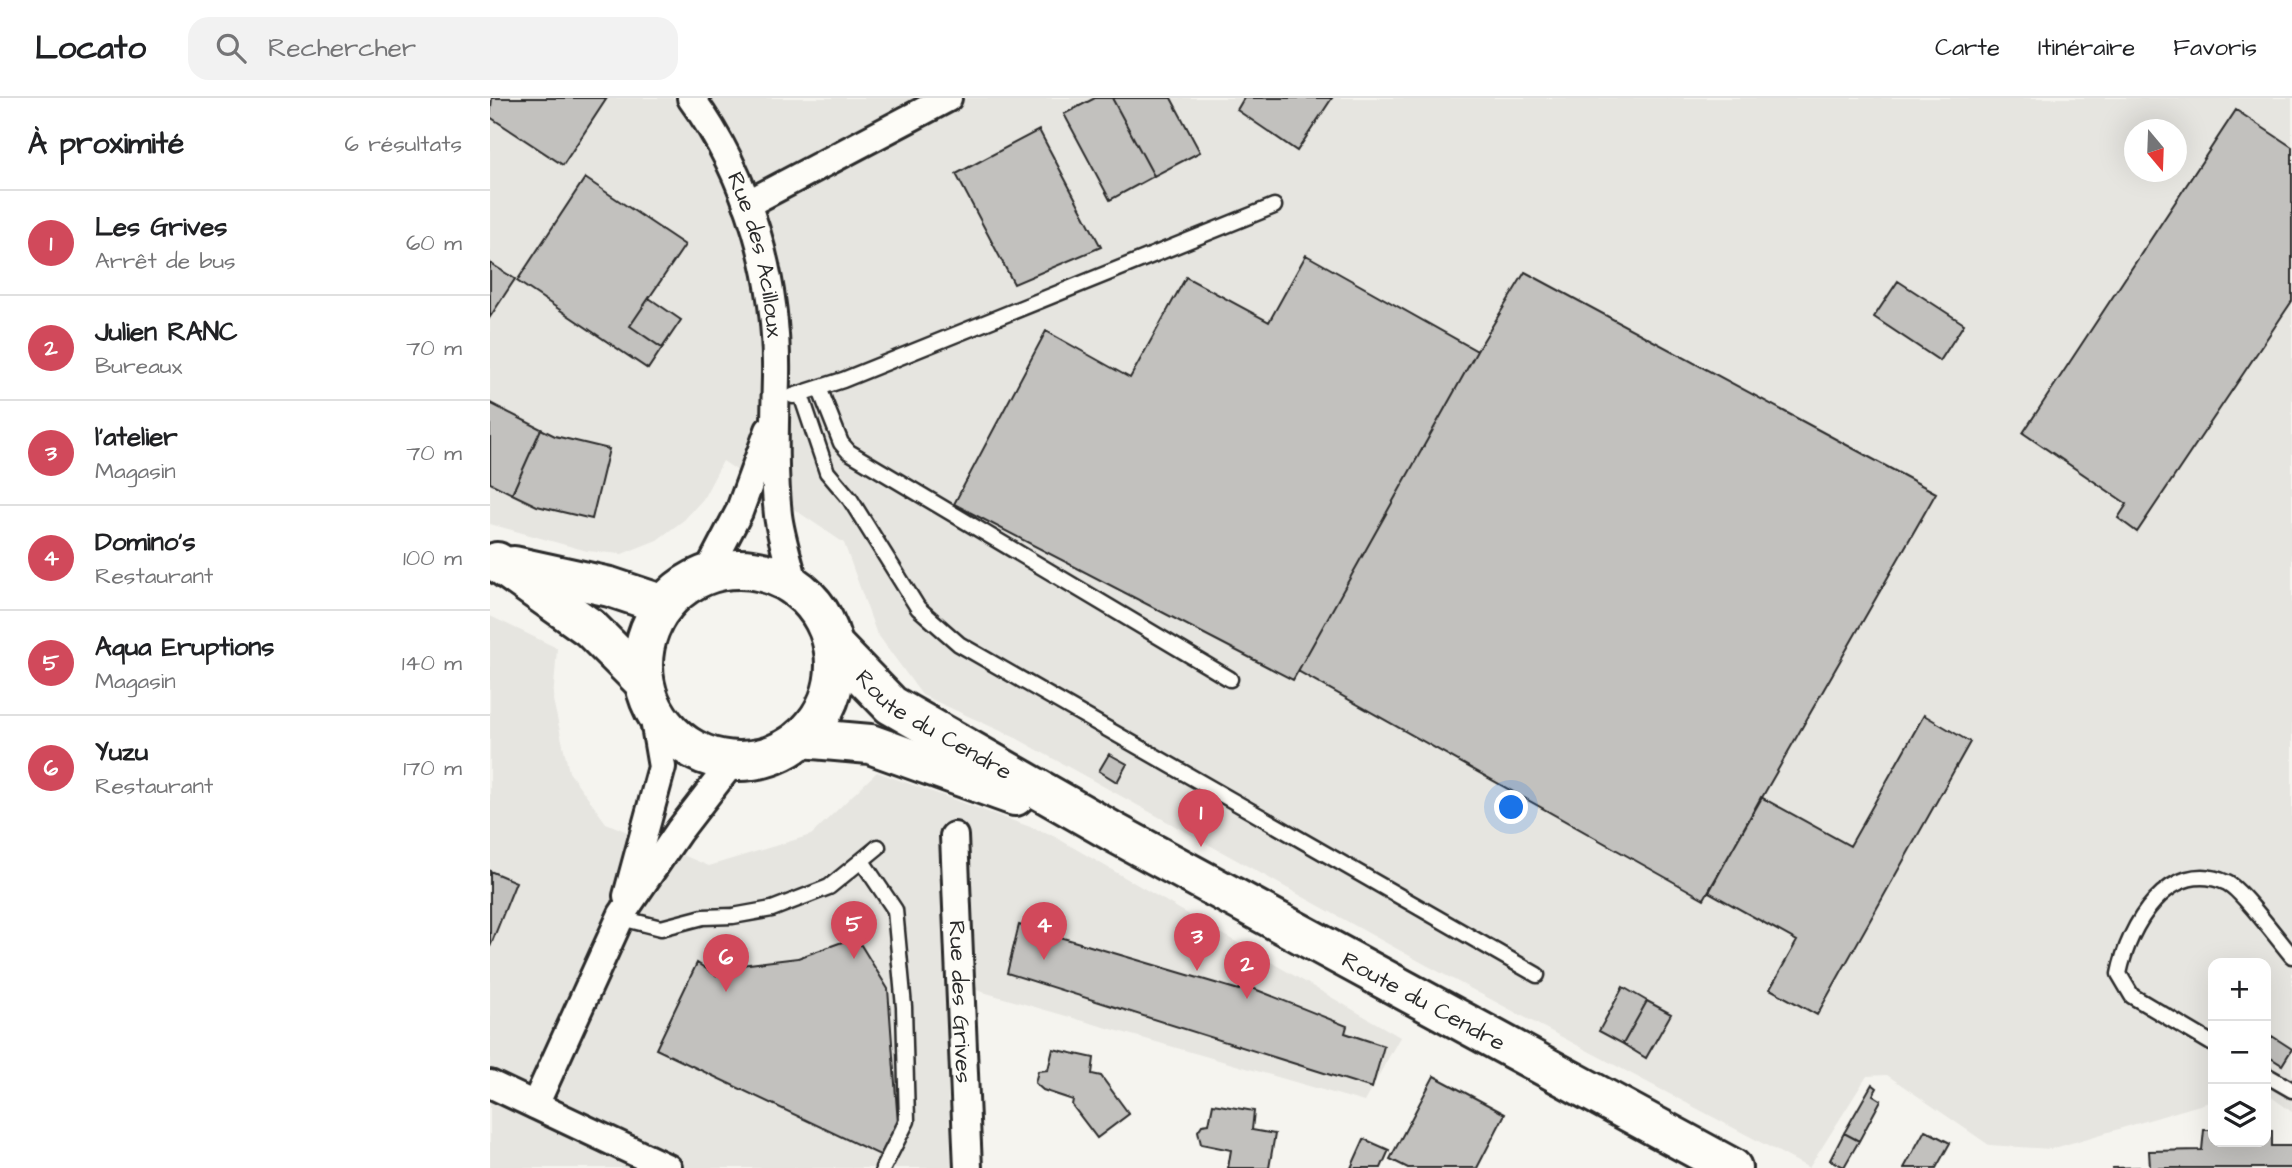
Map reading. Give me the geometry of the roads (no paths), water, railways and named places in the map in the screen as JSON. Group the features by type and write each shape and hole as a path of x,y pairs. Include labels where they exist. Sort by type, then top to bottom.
{"main road":[{"path":"494,561 610,587 664,605"},
{"path":"494,561 590,628 648,695"},
{"path":"743,569 779,578 795,587 820,613 833,645 835,662 830,696 814,726 802,738 770,756 733,761 717,759 685,746 661,722 648,695 642,666 646,641 664,605 676,592 706,575 743,569"},
{"name":"Route du Cendre","path":"833,645 891,705 1115,833 1732,1168"},
{"name":"Route du Cendre","path":"802,738 870,744 1115,833"}],"street":[{"name":"Rue des Acilloux","path":"691,98 729,159 747,204 768,278 774,330 773,411 778,517 795,587"},
{"path":"747,204 948,98"},
{"name":"Rue des Acilloux","path":"706,575 739,512 773,411"},
{"path":"535,1105 621,916 662,766 648,695"},
{"path":"621,916 679,831 733,761"},
{"name":"Rue des Grives","path":"954,836 968,1168"},
{"path":"490,1084 668,1168"}],"lane":[{"path":"773,411 801,395 820,390 1274,206"},
{"path":"820,390 841,443 849,452 1230,679"},
{"path":"801,395 827,472 850,499 918,608 934,625 959,644 1007,673 1537,975"},
{"path":"621,916 667,928 703,917 733,916 772,909 829,887 878,848"},
{"path":"862,861 895,910 904,1007 906,1121 883,1168"},
{"path":"2208,1041 2132,996 2119,974 2124,948 2147,908 2175,883 2203,877 2229,883 2292,956"},
{"path":"2271,1078 2292,1090"}],"place":[{"name":"Les Grives","path":"1201,847"},
{"name":"Aqua Eruptions","path":"854,959"},
{"name":"Domino's","path":"1044,960"},
{"name":"l'atelier","path":"1197,971"},
{"name":"Yuzu","path":"726,992"},
{"name":"Julien RANC","path":"1247,999"}]}
